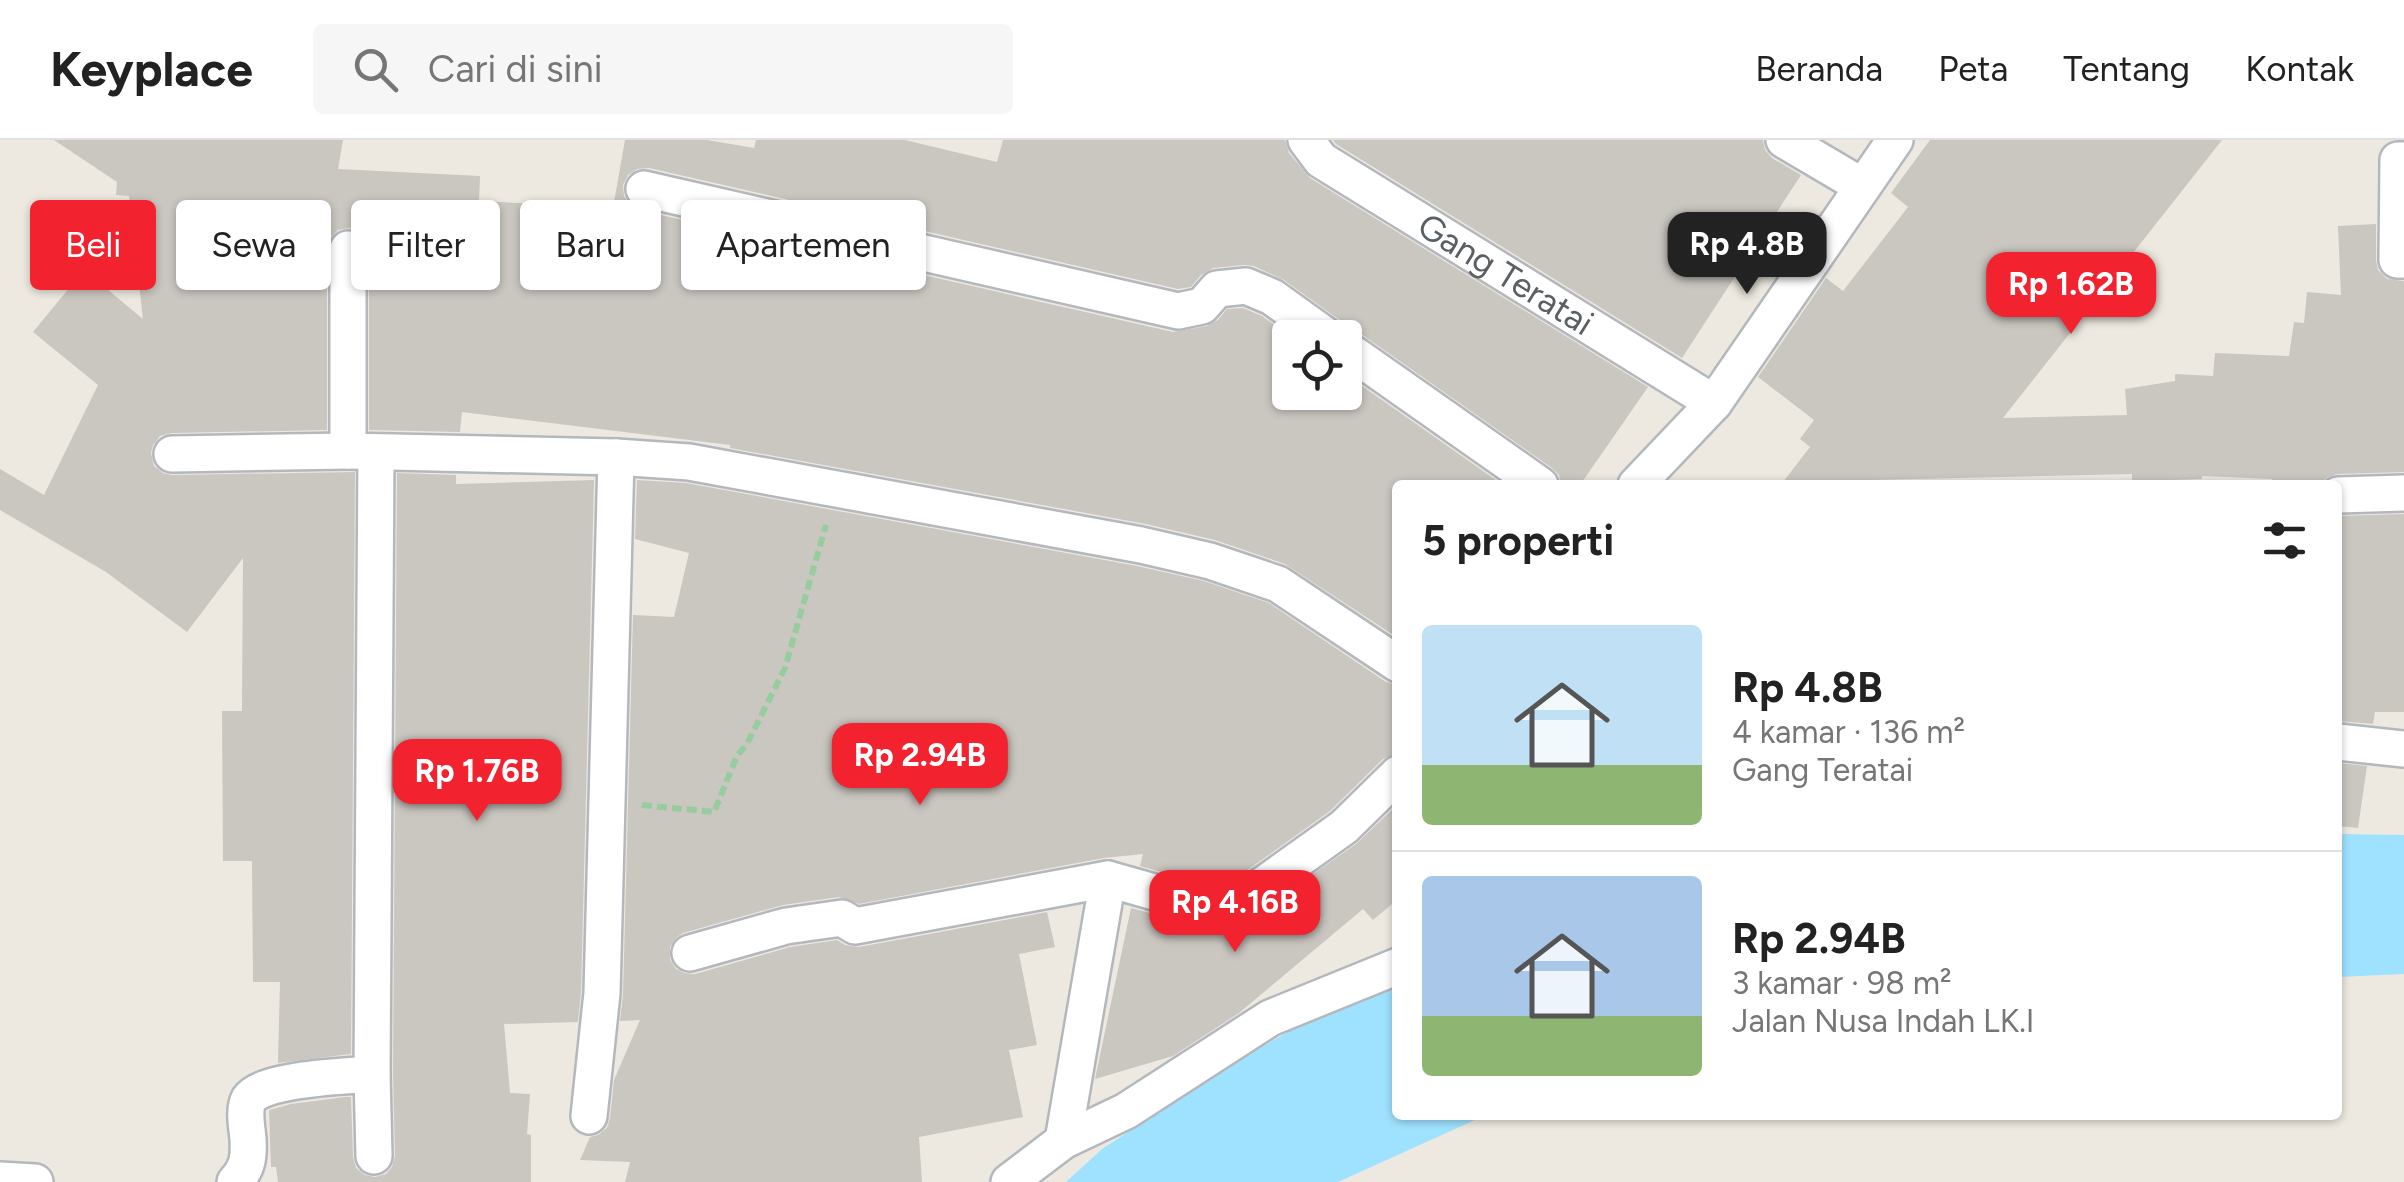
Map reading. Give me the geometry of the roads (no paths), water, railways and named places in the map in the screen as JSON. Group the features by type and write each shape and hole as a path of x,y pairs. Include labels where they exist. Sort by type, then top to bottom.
{"street":[{"name":"Gang Teratai","path":"1306,140 1321,160 1714,403"},
{"path":"1784,140 1862,186"},
{"path":"1641,480 1714,403 1895,140"},
{"path":"2404,160 2398,160 2397,245 2397,260 2404,260"},
{"path":"644,189 1178,311 1202,306 1217,290 1246,286 1272,297 1305,320"},
{"path":"348,248 362,452 374,1156"},
{"path":"1362,360 1533,480"},
{"path":"172,454 362,452 690,462 1210,561 1278,584 1392,660"},
{"path":"588,1116 602,993 616,457"},
{"path":"2342,495 2404,493"},
{"path":"2342,742 2404,749"},
{"path":"690,953 786,926 842,918 855,926 1108,878 1225,912 1344,827 1392,780"},
{"path":"1063,1140 1108,878"},
{"path":"1009,1182 1063,1140 1126,1112 1270,1018 1392,968"},
{"path":"235,1182 249,1161 246,1107 250,1096 272,1084 372,1074"},
{"path":"0,1180 34,1182"}],"water":[{"path":"2342,834 2404,835 2404,974 2342,977"},
{"path":"1392,975 1392,1120 1475,1120 1338,1182 1066,1182 1102,1149 1241,1058"}]}
